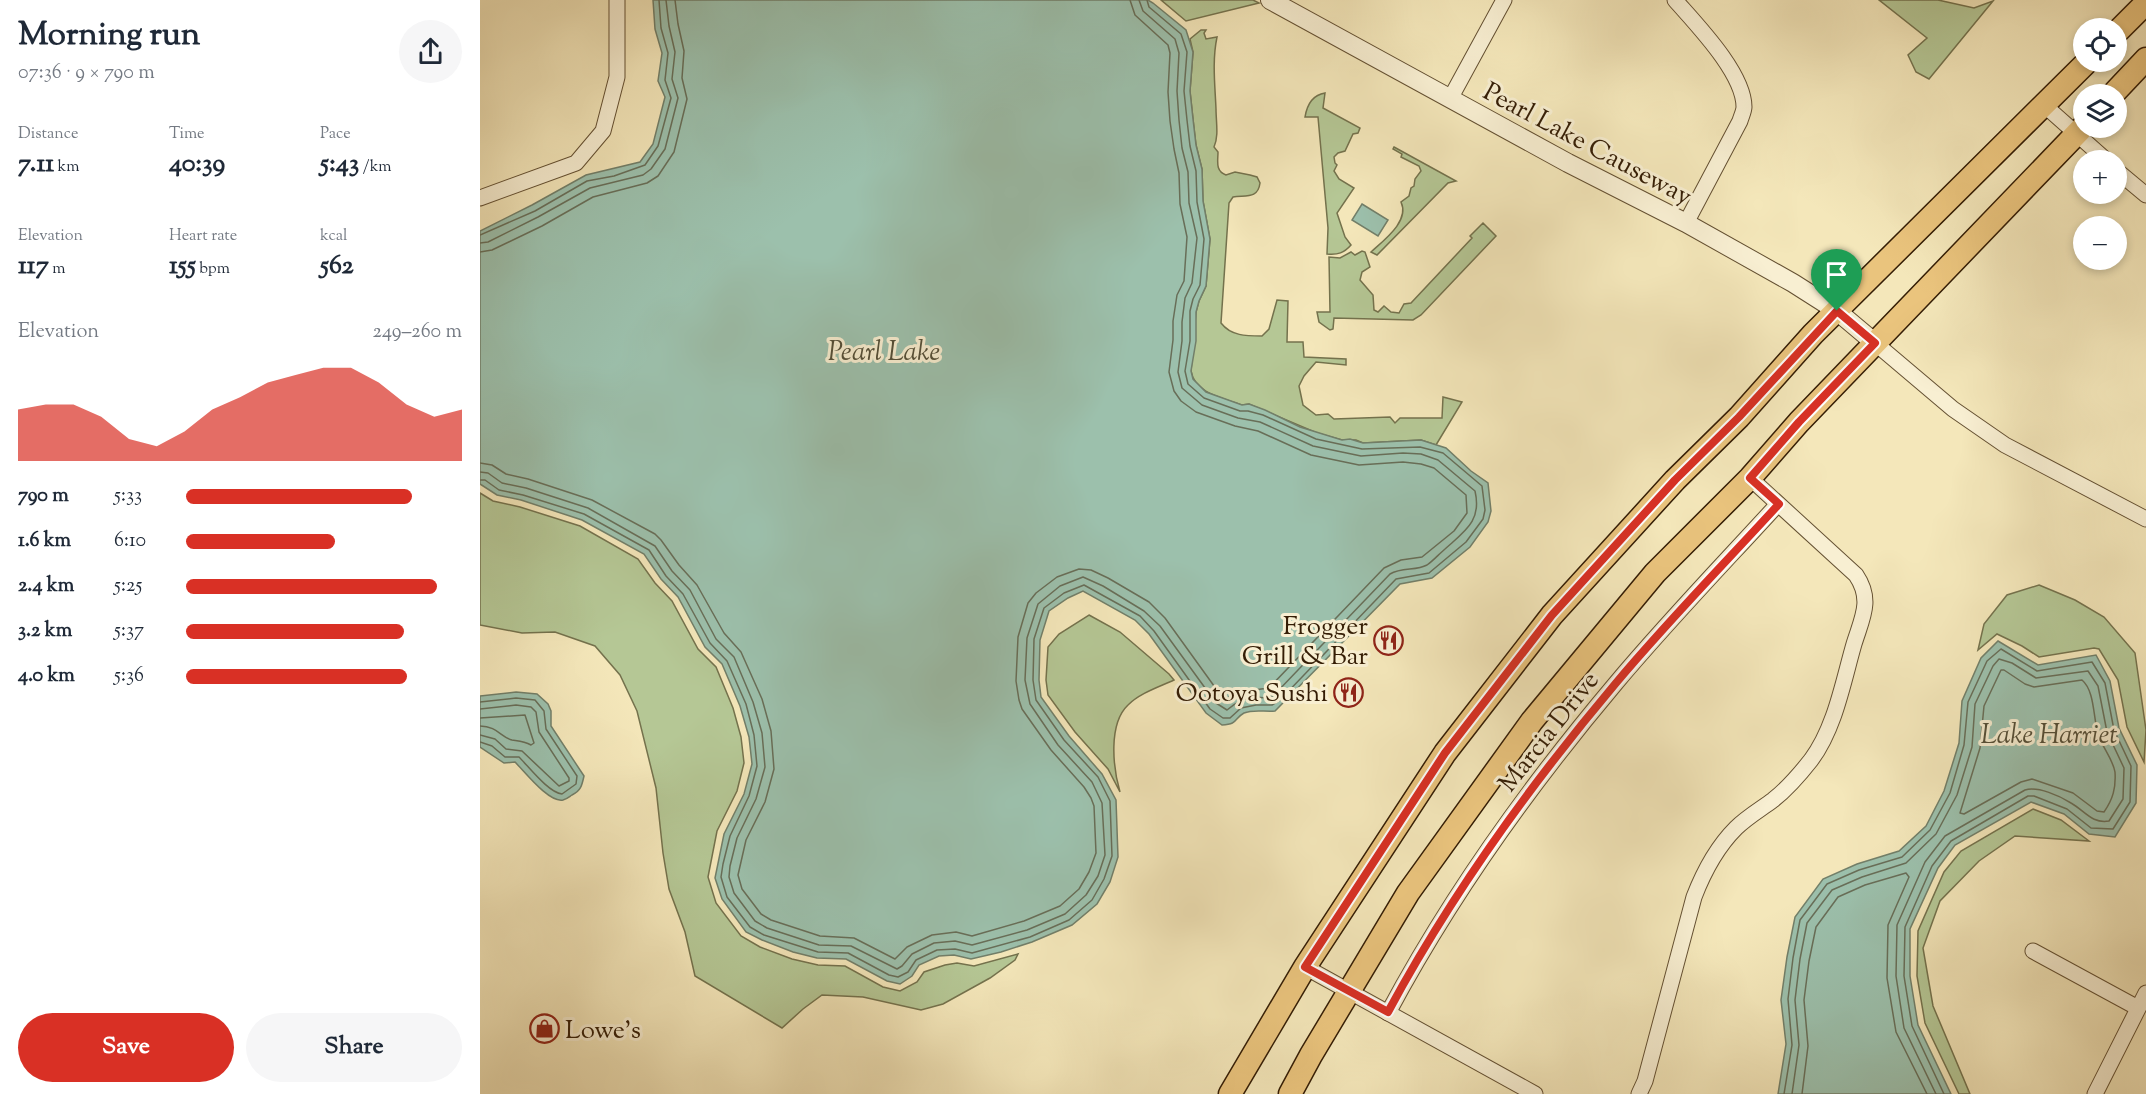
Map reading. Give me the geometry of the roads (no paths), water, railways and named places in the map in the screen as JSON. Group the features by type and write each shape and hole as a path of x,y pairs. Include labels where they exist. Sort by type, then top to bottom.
{"main road":[{"path":"2127,22 2146,3"},
{"path":"2122,84 2146,59"},
{"path":"1230,1094 1305,967 1445,753 1552,615 1675,480 1739,417 1837,311 2077,72"},
{"path":"1290,1094 1348,991 1408,893 1532,721 1655,573 1750,478 1799,422 2073,136"}],"street":[{"path":"480,198 576,163 603,130 617,77 618,0"},
{"name":"Pearl Lake Causeway","path":"1270,0 1289,5 1450,99 1686,223 1793,283 1837,311 1875,343"},
{"path":"1450,99 1504,0"},
{"path":"1674,0 1708,38 1734,75 1744,107 1740,121 1686,223"},
{"path":"2044,105 2073,126"},
{"path":"2086,138 2097,150"},
{"path":"2127,179 2146,195"},
{"path":"1875,343 1947,404 2005,444 2146,519"},
{"path":"1639,1094 1645,1081 1694,897 1704,871 1720,846 1738,826 1774,799 1812,758 1822,742 1833,715 1865,609 1863,586 1856,575 1750,478"},
{"name":"Marcia Drive","path":"1388,1012 1418,956 1455,900 1506,825 1571,738 1617,681 1779,504"},
{"path":"2033,951 2138,1008"},
{"path":"1305,967 1535,1094"},
{"path":"2095,1094 2146,993"}],"water":[{"name":"Pearl Lake","path":"653,0 1148,0 1186,30 1193,52 1190,91 1196,145 1202,169 1203,201 1210,239 1206,286 1196,312 1196,341 1191,371 1193,379 1206,392 1242,405 1249,404 1300,427 1342,440 1350,439 1363,443 1421,440 1446,448 1488,483 1491,511 1488,522 1470,547 1432,578 1400,584 1275,711 1244,713 1234,722 1222,725 1206,713 1149,634 1135,620 1083,591 1049,611 1040,640 1041,697 1069,736 1102,774 1116,800 1118,857 1110,882 1097,904 1072,925 1032,942 971,959 954,955 939,956 919,965 912,976 900,984 887,981 846,959 817,958 793,952 746,932 722,899 715,878 724,834 744,794 752,764 749,737 740,706 722,664 705,647 678,597 661,579 644,554 582,520 521,500 497,495 480,484 480,231 586,175 640,162 653,144 665,97 658,81 662,53 655,29"},
{"path":"1362,204 1388,220 1378,236 1352,220"},
{"name":"Lake Harriet","path":"1998,641 2038,665 2096,655 2110,681 2119,728 2137,765 2136,803 2115,837 2089,834 2064,814 2031,802 1955,845 1938,868 1910,929 1910,976 1918,1025 1951,1094 1778,1094 1786,1044 1781,1000 1795,917 1823,879 1857,864 1899,851 1926,826 1944,791 1959,743 1962,701 1981,658"},
{"path":"516,692 537,694 548,704 551,711 551,726 584,776 579,790 566,799 557,800 551,797 515,762 504,763 480,747 480,696"}],"place":[{"name":"Frogger Grill & Bar","path":"1389,640"},
{"name":"Ootoya Sushi","path":"1349,692"},
{"name":"Lowe's","path":"544,1029"}]}
